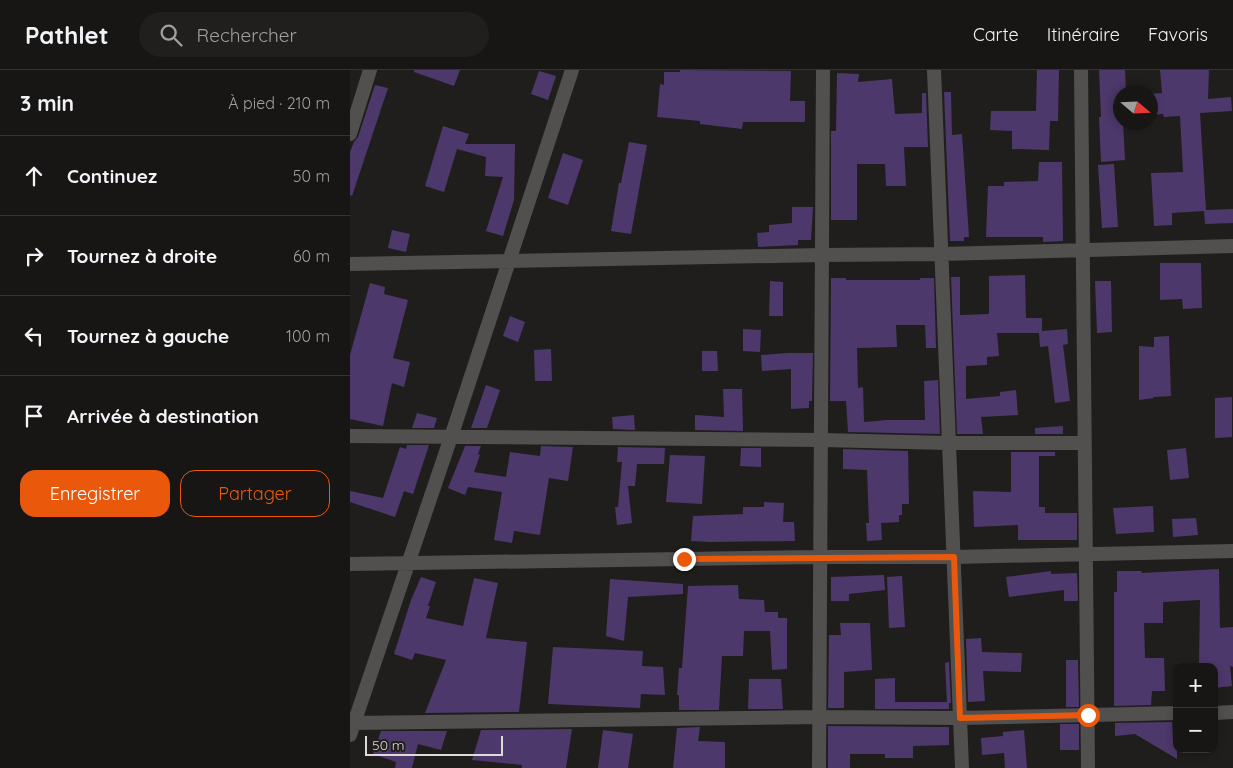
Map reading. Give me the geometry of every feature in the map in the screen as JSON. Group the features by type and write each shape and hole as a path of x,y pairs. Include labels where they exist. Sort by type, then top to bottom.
{"street":[{"path":"350,134 370,70"},
{"path":"572,70 409,563 351,727 819,717 960,718 1173,713"},
{"path":"819,768 823,70"},
{"path":"934,70 962,768"},
{"path":"1081,70 1088,768"},
{"path":"350,264 941,254 1233,246"},
{"path":"350,436 821,440 949,444 1084,443"},
{"path":"350,564 820,557 954,557 1233,551"},
{"path":"1218,713 1233,712"}],"building":[{"path":"414,70 460,70 454,86 414,72"},
{"path":"680,70 791,71 790,101 805,101 805,122 743,122 742,129 700,124 700,121 657,117 660,84 664,85 664,72 680,72"},
{"path":"1037,70 1059,70 1058,121 1050,121 1049,150 1012,149 1012,131 990,130 991,111 1036,111"},
{"path":"1099,70 1125,70 1126,85 1113,85 1113,130 1123,130 1125,160 1101,162 1099,117 1101,117"},
{"path":"1160,70 1209,70 1208,99 1231,97 1232,111 1200,113 1206,210 1233,209 1233,223 1205,224 1204,211 1172,213 1172,225 1154,226 1151,173 1183,172 1180,116 1164,117 1163,114 1158,114 1158,93 1162,93"},
{"path":"539,71 556,76 548,100 531,94"},
{"path":"837,73 859,74 858,82 892,79 895,114 922,113 922,93 926,93 928,147 904,147 906,186 886,186 885,164 857,164 857,220 831,220 831,131 836,131"},
{"path":"375,85 388,88 352,196 350,195 350,152 358,137"},
{"path":"944,92 951,92 952,135 962,134 969,237 964,237 964,241 950,241"},
{"path":"443,126 469,134 465,144 515,144 514,200 503,236 486,231 503,177 485,176 486,157 457,149 444,192 425,186"},
{"path":"629,142 647,145 631,234 611,231 619,183 621,183"},
{"path":"563,153 583,160 568,205 548,198"},
{"path":"1039,162 1062,162 1063,241 1043,242 1043,237 986,237 988,186 1004,186 1004,182 1038,181"},
{"path":"1114,164 1118,227 1102,228 1098,165"},
{"path":"792,207 813,207 811,240 798,240 798,245 758,247 757,233 769,232 769,225 792,223"},
{"path":"392,230 410,234 406,252 388,248"},
{"path":"1160,263 1201,263 1202,308 1183,309 1182,299 1160,300"},
{"path":"1025,275 1026,318 1042,318 1042,331 1067,329 1068,344 1063,345 1070,401 1055,403 1048,346 1040,347 1039,333 997,333 999,356 987,357 987,365 966,366 966,399 1000,396 1000,392 1016,390 1018,415 981,417 983,434 957,434 951,277 960,277 960,315 989,314 989,276"},
{"path":"831,278 846,278 846,280 920,280 920,278 934,278 936,348 926,348 925,325 896,325 897,347 857,348 858,388 863,387 864,422 925,420 924,381 938,380 940,434 848,432 846,401 830,401"},
{"path":"770,281 783,282 783,316 769,316"},
{"path":"1095,281 1111,281 1112,332 1097,333"},
{"path":"370,283 385,287 384,294 408,300 393,358 410,362 404,387 392,383 383,426 350,419 350,355"},
{"path":"510,316 525,322 518,342 503,336"},
{"path":"743,329 761,330 760,352 743,351"},
{"path":"1169,336 1171,396 1139,400 1139,346 1154,347 1154,337"},
{"path":"551,349 552,381 535,381 534,350"},
{"path":"702,351 717,351 718,371 702,371"},
{"path":"813,353 812,401 809,401 809,408 791,409 791,369 762,371 761,355"},
{"path":"486,385 500,390 487,428 471,428"},
{"path":"723,389 742,389 743,431 695,430 695,415 724,417"},
{"path":"1232,397 1232,437 1215,438 1215,398"},
{"path":"417,413 437,418 434,428 412,428"},
{"path":"634,415 635,430 613,429 612,417"},
{"path":"1063,426 1063,434 1035,434 1035,428"},
{"path":"407,445 429,445 413,494 404,491 395,517 350,502 350,491 383,498 400,447 406,449"},
{"path":"465,446 481,446 474,472 506,477 510,452 540,456 541,446 573,447 568,481 549,478 540,535 514,531 512,543 494,540 502,492 468,487 465,495 448,488"},
{"path":"618,447 665,448 664,464 637,464 635,486 628,486 632,523 617,525 615,507 618,507 622,462 617,462"},
{"path":"741,448 761,448 761,467 740,466"},
{"path":"1186,448 1189,478 1170,480 1167,450"},
{"path":"843,449 908,451 909,504 902,504 902,515 899,515 899,522 881,523 882,540 867,541 866,523 869,523 867,470 843,469"},
{"path":"1011,452 1055,452 1055,456 1039,456 1039,507 1045,507 1045,513 1077,513 1077,540 1018,540 1018,525 974,527 973,491 1011,492"},
{"path":"670,455 705,456 702,504 666,502"},
{"path":"764,502 784,503 783,522 794,522 795,541 691,541 693,516 743,514 743,507 764,507"},
{"path":"1153,506 1154,532 1116,534 1113,508"},
{"path":"1196,518 1198,535 1173,537 1172,519"},
{"path":"1219,569 1220,628 1233,627 1233,667 1230,666 1232,686 1218,688 1218,663 1199,663 1200,600 1163,602 1163,623 1144,623 1145,658 1164,658 1165,691 1152,691 1151,705 1114,706 1114,592 1117,592 1117,571 1141,571 1142,573"},
{"path":"1051,571 1051,574 1077,573 1078,601 1064,601 1064,590 1009,597 1006,577"},
{"path":"884,575 885,590 849,594 849,601 831,601 831,577"},
{"path":"902,576 905,627 889,628 887,577"},
{"path":"421,577 436,582 426,618 463,626 474,578 498,583 486,638 527,642 519,712 425,713 446,660 415,653 412,660 394,654 411,600"},
{"path":"610,579 683,584 683,594 628,597 624,641 606,636"},
{"path":"738,585 739,599 764,600 765,612 778,612 778,618 787,618 787,669 772,670 770,631 744,631 743,656 722,656 719,710 679,710 679,695 677,695 679,668 682,668 688,586"},
{"path":"840,623 870,623 872,670 844,672 844,708 828,708 829,635 841,635"},
{"path":"981,638 982,652 1022,653 1021,672 983,671 985,701 968,702 966,639"},
{"path":"553,647 643,651 642,666 663,667 665,695 641,694 640,708 548,704"},
{"path":"1066,660 1078,660 1079,707 1066,707"},
{"path":"949,662 951,703 949,703 949,709 875,709 875,679 895,678 895,702 947,702 945,663"},
{"path":"749,679 781,679 783,709 748,709"},
{"path":"1172,722 1173,753 1177,753 1177,759 1135,734 1115,736 1115,723"},
{"path":"1060,724 1079,724 1079,750 1060,750"},
{"path":"828,726 949,727 949,745 913,746 913,758 885,758 885,754 850,754 850,768 828,768"},
{"path":"700,727 698,741 725,742 725,768 673,768 677,728"},
{"path":"572,729 566,768 522,768 522,765 472,760 481,730"},
{"path":"603,730 633,734 628,768 598,768"},
{"path":"1024,730 1027,768 1005,768 1004,753 982,755 981,738 1003,736 1003,732"},
{"path":"381,731 447,731 441,750 418,744 412,768 395,768 396,762 373,754"}],"route":[{"path":"684,559 954,557 960,718 1088,715"}]}
